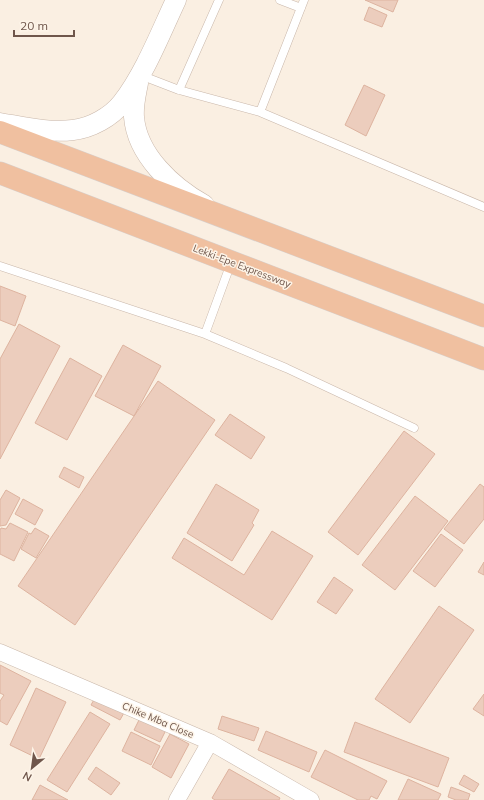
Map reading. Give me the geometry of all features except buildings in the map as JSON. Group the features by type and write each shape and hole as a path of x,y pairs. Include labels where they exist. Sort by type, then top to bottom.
{"highway":[{"path":"0,132 484,316"},
{"name":"Lekki-Epe Expressway","path":"0,173 484,359"}],"street":[{"path":"0,124 53,131 73,130 92,125 110,114 122,104 140,75 176,0"},
{"path":"140,75 134,100 134,118 139,136 148,155 165,176 190,197 230,220"},
{"name":"Chike Mba Close","path":"0,652 210,742 311,800"},
{"path":"177,800 210,742"}],"lane":[{"path":"179,90 219,0"},
{"path":"260,112 303,4 280,0"},
{"path":"140,75 179,90 260,112 484,207"},
{"path":"205,334 231,262"},
{"path":"0,266 205,334 286,368 414,428"}]}
